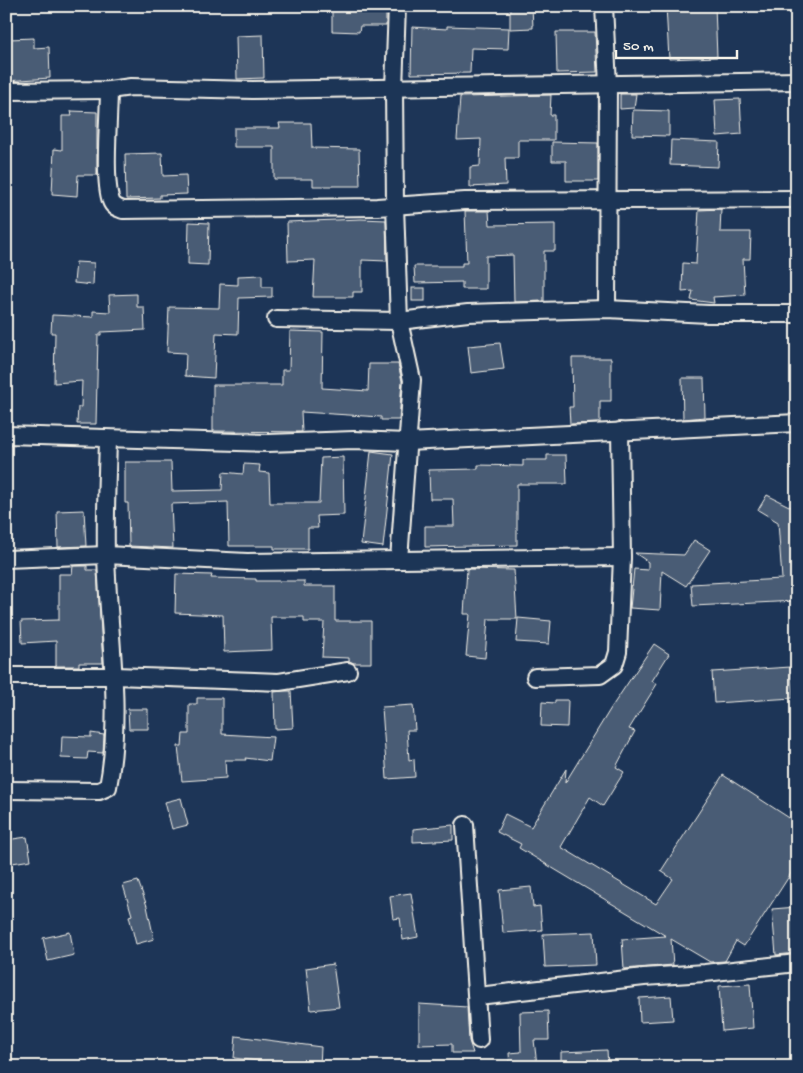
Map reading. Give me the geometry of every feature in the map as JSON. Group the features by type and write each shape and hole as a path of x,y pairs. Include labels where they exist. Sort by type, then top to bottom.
{"street":[{"path":"397,6 394,88 395,205 399,321 412,380 399,560"},
{"path":"604,6 608,85 607,309"},
{"path":"6,91 109,90 131,87 253,90 797,81"},
{"path":"109,90 108,176 111,200 117,208 187,210 377,207 465,201 797,200"},
{"path":"276,320 399,321 468,313 607,309 708,314 797,314"},
{"path":"6,435 268,444 354,440 407,442 797,423"},
{"path":"535,677 600,675 614,665 618,652 622,557 620,431"},
{"path":"6,790 99,791 108,787 113,763 116,676 106,555 108,440"},
{"path":"6,559 106,555 247,562 622,557"},
{"path":"6,676 116,676 278,682 348,671"},
{"path":"465,825 478,996 479,1040"},
{"path":"478,996 644,977 797,963"}],"building":[{"path":"332,6 386,6 386,26 360,26 359,32 332,31"},
{"path":"510,6 532,6 533,28 510,29"},
{"path":"666,6 715,6 717,57 669,59"},
{"path":"447,26 509,28 508,49 471,48 470,73 411,74 412,27 447,29"},
{"path":"556,32 595,32 597,72 557,73"},
{"path":"263,35 264,78 237,79 236,36"},
{"path":"34,38 34,48 49,47 50,78 6,81 6,70 10,70 9,39"},
{"path":"620,94 636,94 634,108 620,109"},
{"path":"551,95 550,115 554,115 554,140 518,140 518,158 505,158 506,185 470,187 470,167 480,166 481,139 457,140 460,97"},
{"path":"740,99 742,134 717,136 715,100"},
{"path":"633,110 669,111 669,136 632,135"},
{"path":"71,111 97,112 97,175 78,175 77,196 52,194 54,149 62,150 62,116 72,116"},
{"path":"279,123 311,123 312,148 359,149 360,186 313,186 313,179 274,179 274,147 234,147 234,128 280,128"},
{"path":"671,140 719,142 718,167 670,165"},
{"path":"552,142 598,143 598,181 566,181 566,161 552,161"},
{"path":"162,153 163,176 186,175 187,194 160,195 160,198 126,199 125,154"},
{"path":"721,209 720,232 751,232 750,259 743,259 745,295 713,297 714,303 691,300 693,291 682,292 683,263 696,264 699,210"},
{"path":"465,211 489,211 490,225 555,224 555,251 544,251 544,301 514,302 513,255 486,256 486,289 462,289 462,282 415,283 414,266 462,266 462,263 467,263"},
{"path":"361,219 386,220 387,261 362,260 362,292 353,292 353,297 313,297 315,260 288,261 287,222"},
{"path":"189,222 209,223 208,265 188,264"},
{"path":"76,262 94,263 93,285 74,283"},
{"path":"262,275 262,287 272,287 272,297 239,298 238,334 216,333 214,378 185,376 186,353 167,352 169,307 219,308 220,284 238,285 238,276"},
{"path":"412,288 425,288 425,301 412,301"},
{"path":"137,294 137,307 144,307 145,330 101,332 101,335 98,335 96,424 77,424 78,407 81,407 82,381 54,383 55,333 51,333 52,315 93,317 93,311 110,312 109,295"},
{"path":"290,331 323,332 322,388 368,391 369,364 398,364 402,381 399,420 381,420 381,417 301,412 302,432 213,431 213,385 282,385 282,370 289,370"},
{"path":"500,343 504,369 471,373 468,346"},
{"path":"572,358 611,358 611,401 600,401 600,423 570,424 569,407 573,407"},
{"path":"682,378 704,378 705,417 683,419"},
{"path":"371,451 393,454 383,547 361,544"},
{"path":"547,455 566,455 567,484 517,484 517,545 425,547 425,526 454,526 453,499 430,499 429,470 478,469 478,465 523,466 523,460 547,460"},
{"path":"343,457 344,515 317,516 318,528 308,528 308,549 274,549 274,546 229,546 228,502 171,504 173,548 129,546 128,503 125,503 125,462 171,462 172,491 222,490 223,472 243,474 244,464 260,465 259,472 269,473 270,503 319,503 321,458"},
{"path":"767,495 797,510 797,601 693,606 691,584 782,579 778,522 758,510"},
{"path":"84,510 86,546 58,547 57,511"},
{"path":"694,540 710,550 686,586 662,571 660,610 630,608 634,569 648,570 648,562 635,553 684,555"},
{"path":"73,566 87,566 87,570 97,570 103,663 79,663 79,666 56,666 56,641 22,643 21,621 59,620 59,574 72,574"},
{"path":"467,569 514,570 517,619 488,619 485,658 466,656 470,614 464,614"},
{"path":"176,574 212,575 211,578 256,579 256,581 304,581 304,586 335,586 335,621 371,621 371,663 354,663 349,661 349,658 322,657 324,622 304,622 304,617 271,617 272,650 224,652 223,615 175,613"},
{"path":"518,618 551,621 549,644 516,642"},
{"path":"654,644 669,654 652,681 657,684 629,729 635,731 616,767 624,772 603,806 590,797 561,847 656,904 673,879 661,871 723,775 797,823 797,864 744,946 736,941 725,961 710,962 671,939 673,965 624,969 622,939 666,936 519,848 521,844 497,832 505,814 531,827 566,769 565,783 611,708"},
{"path":"791,667 793,698 714,703 712,672"},
{"path":"291,691 293,728 275,729 274,692"},
{"path":"197,698 222,698 222,734 273,737 270,761 245,758 246,760 225,760 226,778 182,781 178,746 182,746 183,734 189,734 189,704 197,704"},
{"path":"555,700 568,700 567,727 541,726 542,702 555,703"},
{"path":"413,705 415,730 407,730 409,760 414,759 415,777 387,779 382,707"},
{"path":"128,709 148,709 148,729 129,729"},
{"path":"91,733 104,735 103,753 88,752 87,759 61,758 62,736 91,737"},
{"path":"181,798 188,825 172,829 165,802"},
{"path":"453,825 453,840 413,842 413,829"},
{"path":"27,837 31,860 6,864 6,840"},
{"path":"138,881 147,906 154,939 136,944 129,916 132,915 123,885"},
{"path":"531,887 533,907 540,906 542,930 503,933 499,890"},
{"path":"411,893 418,937 403,940 400,918 393,919 390,896"},
{"path":"797,907 797,953 776,955 772,909"},
{"path":"70,932 74,955 48,961 43,938"},
{"path":"594,932 596,965 545,967 543,934"},
{"path":"333,964 339,1007 311,1010 306,968"},
{"path":"750,984 753,1028 722,1031 719,986"},
{"path":"671,996 673,1020 640,1022 639,998"},
{"path":"419,1004 467,1007 469,1041 473,1053 452,1053 452,1044 419,1045"},
{"path":"548,1011 549,1040 534,1040 537,1065 510,1067 509,1053 521,1052 520,1012"},
{"path":"236,1036 321,1047 320,1067 290,1067 290,1065 234,1058"},
{"path":"607,1050 608,1067 561,1067 561,1052"}]}
